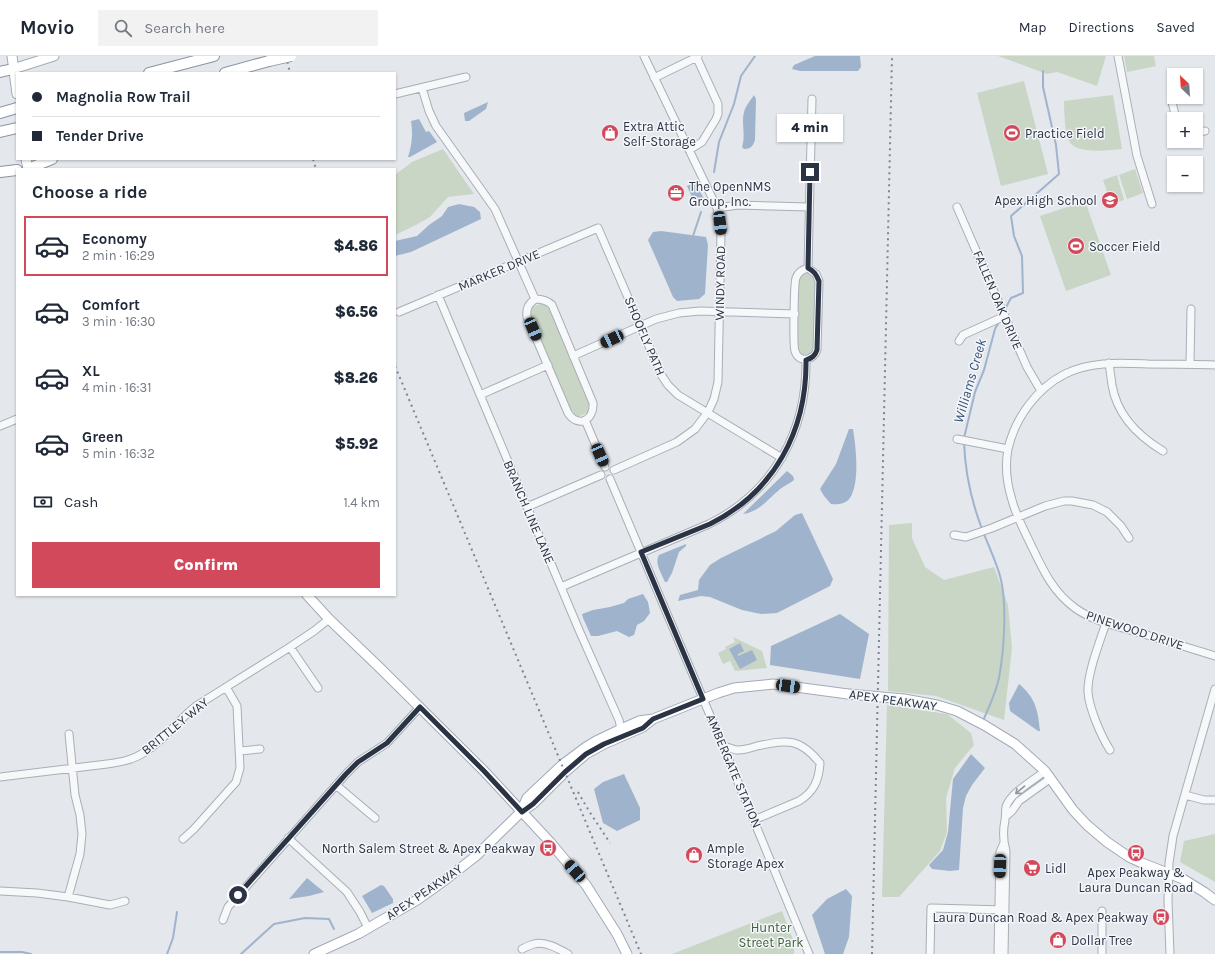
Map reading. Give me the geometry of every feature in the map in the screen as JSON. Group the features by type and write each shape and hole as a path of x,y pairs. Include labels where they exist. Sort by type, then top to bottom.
{"highway":[{"path":"152,72 214,56"},
{"path":"229,72 291,56"},
{"path":"239,72 255,65"},
{"path":"0,72 13,69"},
{"path":"0,113 16,108"},
{"path":"1,132 16,128"},
{"path":"30,168 50,160"},
{"path":"0,172 16,170"}],"main road":[{"path":"12,56 16,88"},
{"path":"13,69 54,56"},
{"path":"308,596 329,619 484,771 550,842 586,885 613,927 627,954"},
{"name":"APEX PEAKWAY","path":"522,812 527,798 562,765 586,747 621,728 639,721 653,719 734,688 770,684 848,694 904,699 937,705 969,716 1015,744 1048,775 1074,810 1087,825 1102,838 1133,859 1188,882 1215,900"},
{"name":"APEX PEAKWAY","path":"314,954 368,928 417,900 476,856 586,754 604,744 643,728 653,719"}],"street":[{"name":"WINDY ROAD","path":"614,470 678,442 695,429 708,412 714,398 718,382 721,232 717,208 644,56"},
{"path":"654,78 697,56 718,104 718,114 702,142 689,150"},
{"path":"1118,56 1137,156 1152,204"},
{"path":"396,94 466,76"},
{"path":"422,88 432,119 495,209 535,299"},
{"path":"808,268 812,99"},
{"path":"717,208 738,205 809,207"},
{"name":"FALLEN OAK DRIVE","path":"957,207 1027,367 1040,391"},
{"name":"MARKER DRIVE","path":"398,312 598,228"},
{"name":"SHOOFLY PATH","path":"598,228 662,376 668,385 678,395 782,458"},
{"path":"808,268 814,271 819,281 819,308 816,354 812,358 806,360 797,356 794,350 796,279 798,274 808,268"},
{"name":"BRANCH LINE LANE","path":"438,295 621,728"},
{"path":"535,299 546,300 552,305 573,356 593,404 594,410 585,420 580,421 574,420 568,413 528,317 527,308 535,299"},
{"path":"1190,364 1191,309"},
{"path":"573,356 656,319 679,313 700,311 795,314"},
{"path":"959,341 963,335 1005,316"},
{"path":"561,587 710,524 749,498 765,481 782,458 794,434 800,412 805,381 806,360"},
{"path":"1109,363 1114,392 1121,410 1133,428 1141,436 1164,452"},
{"name":"PINEWOOD DRIVE","path":"1215,365 1109,363 1092,365 1074,370 1057,378 1040,391 1021,417 1008,449 1007,480 1018,518 1046,577 1059,594 1076,609 1092,618 1106,623 1215,656"},
{"path":"480,395 548,365"},
{"path":"0,426 16,419"},
{"path":"585,420 605,467"},
{"path":"957,439 1008,449"},
{"path":"601,475 604,479 610,479 614,474 614,470 609,467 605,467"},
{"path":"601,475 601,471 605,467"},
{"path":"527,507 601,475"},
{"name":"AMBERGATE STATION","path":"610,479 724,746 809,954"},
{"path":"954,535 966,537 1055,503 1064,501 1085,503 1100,508 1121,526 1129,538"},
{"name":"BRITTLEY WAY","path":"0,777 72,769 125,761 143,754 157,743 188,712 290,647 329,619"},
{"path":"1106,623 1089,678 1088,692 1103,738 1110,750"},
{"path":"290,647 318,688"},
{"path":"183,839 194,829 236,782 240,768 237,706 226,687"},
{"path":"1170,954 1168,916 1169,863 1173,836 1215,689"},
{"path":"223,920 228,907 352,767 387,743 420,707"},
{"path":"68,897 80,854 82,834 72,769 69,734"},
{"path":"724,746 742,750 776,742 792,742 806,748 820,763 818,780 811,792 806,797 754,820"},
{"path":"240,751 260,749"},
{"path":"998,954 1006,851 1004,843 1004,825 1006,816 1005,808 1014,795 1048,775"},
{"path":"336,785 375,818"},
{"path":"1185,795 1204,800 1215,800"},
{"path":"288,838 347,892 368,928"},
{"path":"0,891 37,893 110,905 125,901"},
{"path":"930,954 931,908 1002,910"},
{"path":"1002,910 1004,954"},
{"path":"1102,911 1102,954"},
{"path":"522,949 535,943 551,946 568,954"}],"green space":[{"path":"998,56 1106,56 1097,86 1057,72 1047,74"},
{"path":"1124,56 1154,56 1156,66 1127,72"},
{"name":"Practice Field","path":"1024,81 1048,174 1001,186 977,93"},
{"path":"1113,95 1122,149 1093,151 1073,145 1068,138 1065,122 1064,101"},
{"path":"443,149 474,194 448,197 430,217 396,235 396,174 412,162"},
{"path":"1135,169 1143,193 1127,199 1119,175"},
{"path":"1117,175 1124,200 1111,204 1103,180"},
{"name":"Soccer Field","path":"1085,201 1111,275 1066,291 1040,216"},
{"path":"807,273 813,275 817,282 814,351 810,354 803,355 798,351 797,333 799,279 800,276"},
{"path":"540,304 545,304 551,312 589,402 590,411 577,417 569,407 532,319 530,312 533,307"},
{"path":"912,523 912,538 925,567 944,580 994,567 1008,605 1012,648 1004,720 936,696 888,691 889,525"},
{"path":"733,637 762,651 767,668 735,671 730,661 723,664 718,653 726,649 725,647 735,642"},
{"path":"887,705 947,714 971,733 974,745 955,768 946,798 947,832 940,851 899,897 882,897"},
{"path":"1215,834 1215,882 1180,862 1184,841"},
{"name":"Hunter Street Park","path":"782,911 794,942 794,954 672,954"}],"water":[{"path":"815,56 860,56 861,67 858,71 800,71 792,69 794,65"},
{"path":"754,95 756,99 755,140 751,147 744,149 742,147 744,138 743,116 746,107"},
{"path":"488,102 486,109 469,121 465,121 464,113"},
{"path":"419,119 426,132 429,131 437,142 408,157 412,139 411,121"},
{"path":"695,182 704,199 697,202 694,201 687,186"},
{"path":"459,204 474,207 480,212 481,219 411,252 396,256 396,241 417,236 442,216 448,207"},
{"path":"661,231 706,237 708,245 705,294 699,299 677,301 673,297 648,240 653,232"},
{"path":"849,429 853,429 855,445 855,483 850,498 846,502 841,504 831,504 820,489 836,464"},
{"path":"787,471 793,476 794,480 780,489 754,511 743,514"},
{"path":"802,513 833,579 830,586 777,613 761,614 742,610 710,597 701,596 678,601 680,595 698,590 699,580 710,565 776,531 795,515"},
{"path":"686,544 686,546 679,552 672,573 667,582 665,582 657,561 659,555"},
{"path":"643,594 648,602 650,613 644,621 637,625 634,635 629,637 617,631 598,636 591,636 582,614 624,603 628,599"},
{"path":"840,614 869,634 860,679 770,665 771,646"},
{"path":"740,643 744,651 738,654 738,656 752,650 757,660 740,669 729,649"},
{"path":"1019,684 1025,689 1033,700 1037,711 1040,731 1010,711 1009,703"},
{"path":"971,754 985,768 972,785 966,796 963,808 959,870 950,871 932,869 929,865 943,850 948,832 953,779"},
{"path":"624,774 640,808 640,820 617,831 603,823 594,789 603,782"},
{"path":"307,878 324,892 289,899"},
{"path":"381,885 384,886 393,899 393,903 372,913 362,896"},
{"path":"846,889 852,896 849,937 843,954 825,954 812,915 827,899"}],"waterway":[{"path":"714,172 719,142 734,104 741,76 755,56"},
{"name":"Williams Creek","path":"1004,311 1011,298 1023,293 1022,256 1014,236 1011,216 1059,174 1056,145 1043,87 1043,71"},
{"path":"693,236 701,212"},
{"name":"Williams Creek","path":"964,438 975,392 984,370 995,329 999,322"},
{"name":"Williams Creek","path":"964,442 969,487 982,529"},
{"name":"Williams Creek","path":"983,721 999,678 1004,615 1001,580 996,563 984,534"},
{"path":"167,954 173,938 177,912"},
{"path":"241,954 274,924 305,918 329,919 334,929"},
{"path":"0,952 22,952 31,954"}],"railway":[{"path":"286,56 290,72"},
{"path":"872,954 892,56"},
{"path":"313,160 316,168"},
{"path":"396,368 641,954"},
{"path":"578,792 610,843"}],"place":[{"name":"Extra Attic Self-Storage","path":"610,133"},
{"name":"Practice Field","path":"1012,133"},
{"name":"The OpenNMS Group, Inc.","path":"676,193"},
{"name":"Apex High School","path":"1110,200"},
{"name":"Soccer Field","path":"1076,246"},
{"name":"North Salem Street & Apex Peakway","path":"548,848"},
{"name":"Apex Peakway & Laura Duncan Road","path":"1136,853"},
{"name":"Ample Storage Apex","path":"694,855"},
{"name":"Lidl","path":"1032,868"},
{"name":"Laura Duncan Road & Apex Peakway","path":"1161,917"},
{"name":"Dollar Tree","path":"1058,940"}],"route":[{"path":"238,895 352,767 387,743 420,707 484,771 522,812 533,804 565,772 586,754 604,744 643,728 653,719 703,699 641,552 710,524 739,506 765,481 779,463 789,446 798,422 804,394 806,360 812,358 816,354 817,350 819,281 814,271 808,268 810,172"}]}
